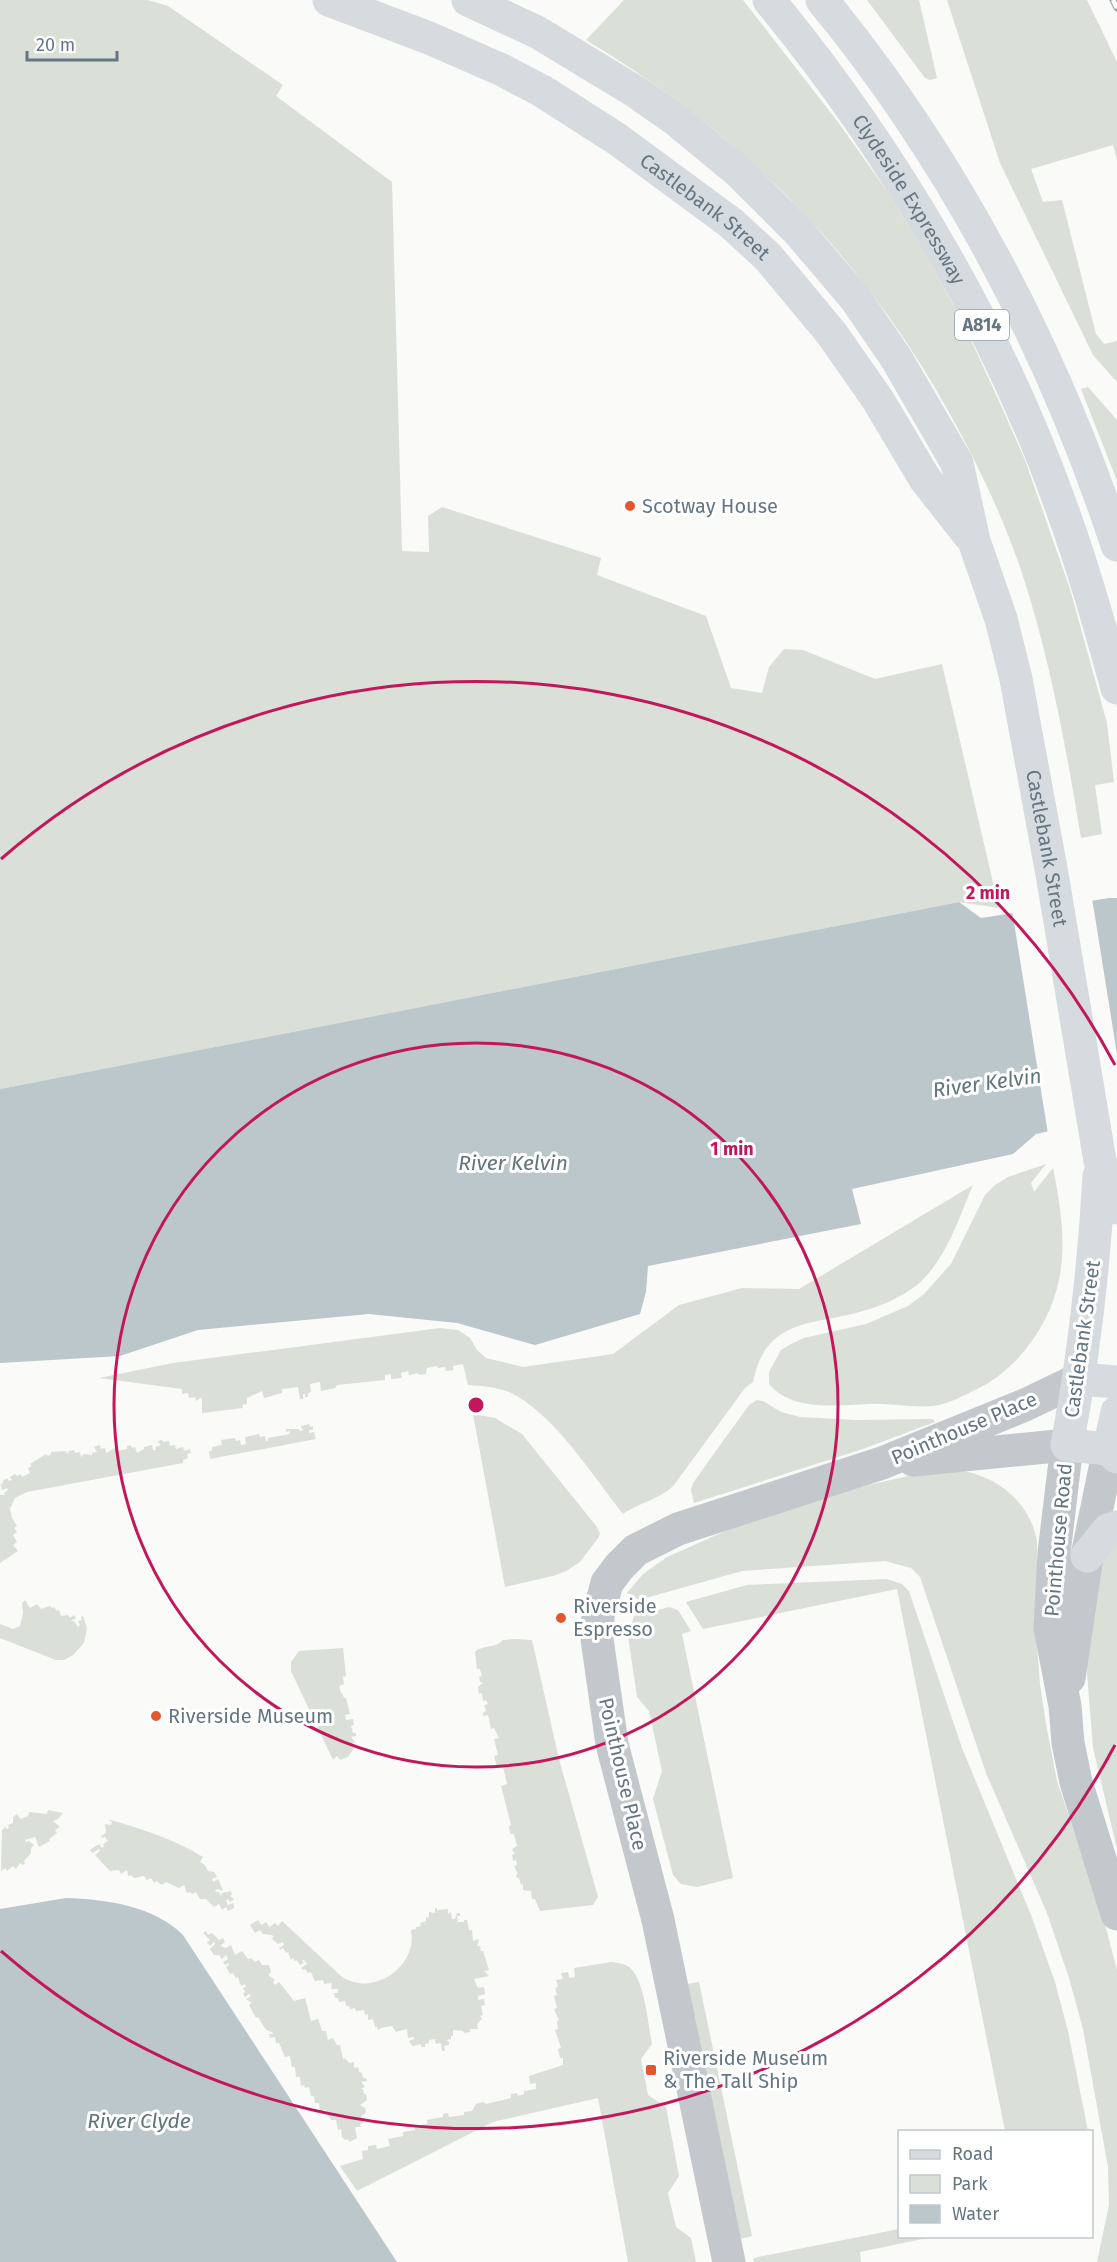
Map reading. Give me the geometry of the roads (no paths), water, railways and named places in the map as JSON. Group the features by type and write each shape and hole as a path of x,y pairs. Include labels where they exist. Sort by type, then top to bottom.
{"main road":[{"name":"Castlebank Street","path":"329,0 375,7 429,38 502,70 542,91 617,139 731,223 768,257 832,334 878,400 925,479 974,542"},
{"name":"Clydeside Expressway","path":"769,0 811,53 896,175 990,340 1020,403 1061,505 1089,590 1117,688"},
{"name":"A814","path":"822,0 907,113 991,254 1021,310 1060,393 1117,545"},
{"name":"Castlebank Street","path":"479,3 537,32 636,92 739,172 830,266 864,311 925,406 957,463 974,542 1001,619 1016,679 1053,874 1100,1161 1117,1208"},
{"path":"832,334 864,311"},
{"name":"Castlebank Street","path":"1066,1445 1080,1378 1095,1255 1100,1161"},
{"path":"1080,1378 1117,1382"},
{"path":"1066,1445 1113,1453 1117,1412"},
{"path":"1087,1556 1108,1530 1117,1527"}],"street":[{"name":"Pointhouse Place","path":"729,2262 658,1920 612,1744 597,1639 598,1616 608,1583 619,1567 636,1550 678,1529 882,1463 1025,1404 1080,1378"},
{"name":"Pointhouse Place","path":"882,1463 1066,1445"},
{"name":"Pointhouse Road","path":"1066,1445 1054,1553 1050,1628 1065,1706 1068,1743 1076,1782 1117,1914"},
{"name":"Pointhouse Road","path":"1065,1706 1087,1556 1113,1453"}],"water":[{"name":"River Kelvin","path":"1117,898 1117,1116 1036,1134 1013,1154 852,1189 861,1224 648,1266 646,1292 640,1314 535,1345 457,1323 369,1314 198,1330 120,1356 0,1363 0,1089 959,902 981,918"},
{"name":"River Clyde","path":"66,1898 112,1902 144,1911 171,1925 183,1935 397,2262 0,2262 0,1909"}],"railway":[{"path":"1113,0 1117,8"}],"place":[{"name":"Scotway House","path":"630,506"},
{"name":"Riverside Espresso","path":"561,1618"},
{"name":"Riverside Museum","path":"156,1716"},
{"name":"Riverside Museum & The Tall Ship","path":"651,2070"}]}
